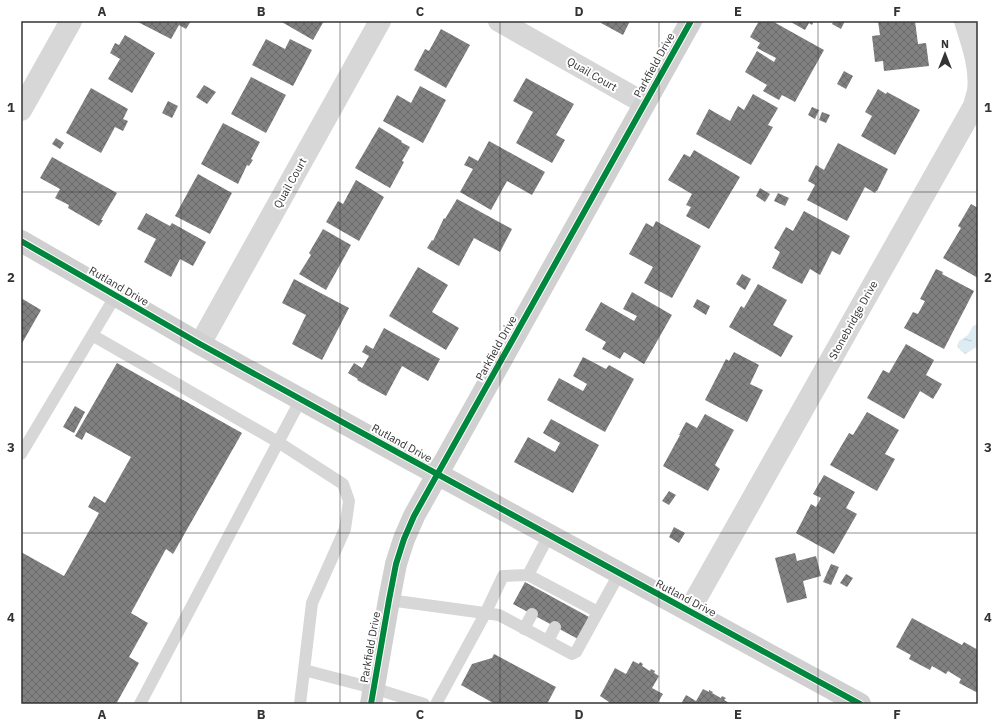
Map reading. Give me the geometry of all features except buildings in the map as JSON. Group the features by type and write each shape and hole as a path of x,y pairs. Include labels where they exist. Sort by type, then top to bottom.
{"street":[{"path":"21,110 71,21"},
{"name":"Quail Court","path":"200,344 380,21"},
{"name":"Quail Court","path":"499,21 644,104"},
{"name":"Parkfield Drive","path":"372,696 396,564 404,538 414,516 690,21"},
{"name":"Stonebridge Drive","path":"689,611 974,106 978,91 976,57 964,21"},
{"name":"Rutland Drive","path":"21,241 200,344 619,574 860,704"}],"lane":[{"path":"21,454 116,296"},
{"path":"92,335 278,442 343,484 349,501 345,529 312,603 300,704"},
{"path":"140,704 301,399"},
{"path":"528,575 549,535"},
{"path":"389,600 499,616 574,654 619,574"},
{"path":"436,704 485,614 503,576 528,575 546,589 569,602 598,612"},
{"path":"524,629 532,614"},
{"path":"548,641 555,627"},
{"path":"304,670 372,696 424,704"}],"water":[{"path":"978,324 978,345 965,354 957,346 959,341 968,335 973,326"}],"cycle path":[{"path":"371,704 396,564 404,539 414,516 691,21"},
{"path":"21,241 200,344 860,704"}]}
